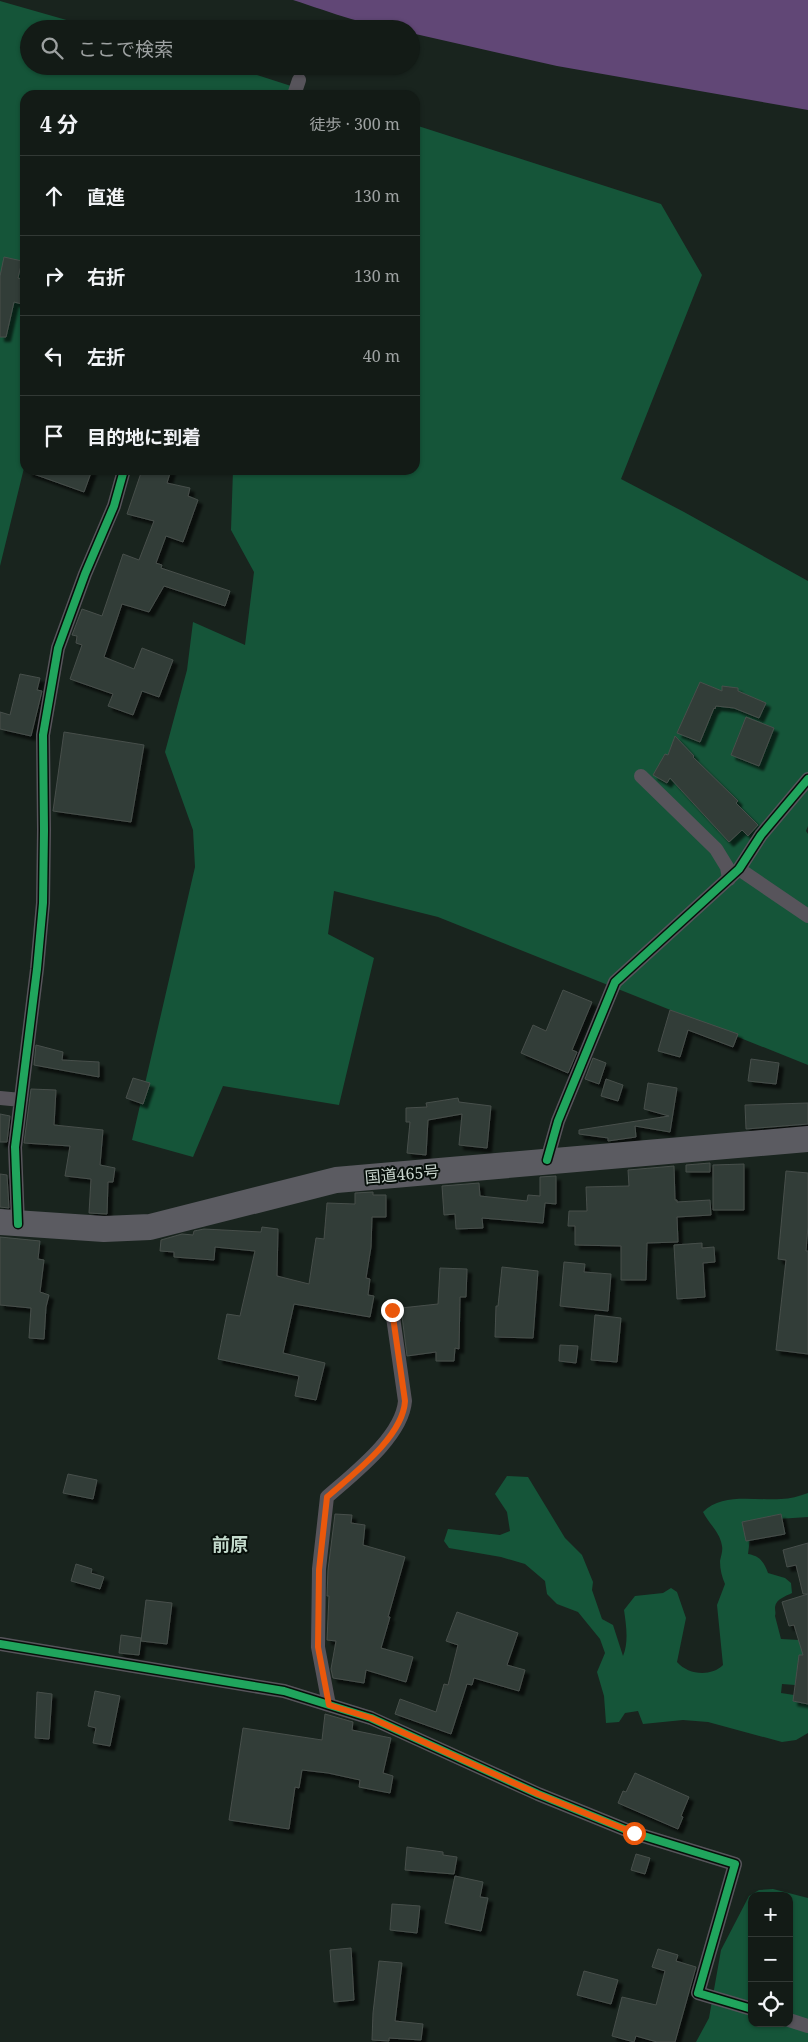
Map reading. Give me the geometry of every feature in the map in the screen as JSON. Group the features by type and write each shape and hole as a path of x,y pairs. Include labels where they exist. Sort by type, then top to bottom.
{"highway":[{"name":"国道465号","path":"9,1223 104,1229 150,1227 336,1180 547,1160 808,1139"}],"street":[{"path":"296,90 299,80"},
{"path":"9,1223 15,1147 37,969 43,903 43,735 58,648 84,574 114,506 123,475"},
{"path":"641,776 716,849 727,868 728,879"},
{"path":"547,1160 558,1121 615,982 739,869 762,835 808,779"},
{"path":"739,869 808,916"},
{"path":"0,1098 21,1100"},
{"path":"329,1705 318,1647 319,1570 327,1497 356,1471 392,1434 405,1408 392,1310"},
{"path":"0,1644 284,1691 371,1718 538,1794 634,1833 735,1864 698,1993 748,2008"},
{"path":"793,2021 808,2026"}],"green space":[{"path":"0,1 66,20 20,20 20,75 257,75 303,90 20,90 20,475 22,475 0,566"},
{"path":"420,127 661,204 702,275 621,479 808,581 808,826 806,831 808,834 808,1065 438,917 334,891 328,934 374,958 339,1105 223,1086 193,1157 132,1140 195,867 193,830 165,752 187,670 193,622 245,645 254,572 231,530 233,475 420,475"},
{"path":"507,1476 528,1477 565,1538 582,1555 593,1582 592,1590 602,1619 613,1625 623,1656 626,1639 624,1610 635,1596 663,1593 671,1588 677,1592 686,1618 677,1662 687,1670 700,1673 718,1669 723,1665 717,1605 725,1584 720,1567 721,1541 703,1512 711,1506 729,1500 784,1499 808,1493 808,1517 778,1519 750,1538 748,1554 756,1556 761,1560 768,1573 785,1578 791,1583 792,1593 779,1600 775,1607 775,1616 781,1639 799,1640 808,1637 795,1685 782,1684 781,1693 794,1695 793,1701 808,1704 808,1733 796,1740 782,1742 708,1722 683,1720 643,1724 638,1711 625,1713 619,1722 606,1723 604,1696 597,1672 605,1653 600,1639 578,1612 557,1604 547,1594 545,1581 525,1564 501,1557 449,1548 444,1541 448,1529 500,1535 510,1531 507,1512 495,1494"},
{"path":"773,1889 785,1892 756,1892"},
{"path":"793,1894 808,1898 808,2042 696,2042 709,2018 721,1950 748,1898 748,2027 793,2027"}],"shaded area":[{"path":"293,0 808,0 808,110 557,66 420,35 420,20 356,20"}],"building":[{"path":"4,257 20,261 18,278 20,279 20,304 14,302 6,337 0,337 0,276"},
{"path":"36,475 90,475 84,492"},
{"path":"140,475 169,475 167,483 190,488 188,496 198,500 183,542 166,536 156,563 162,565 161,568 230,591 225,606 164,586 149,612 122,604 104,657 134,669 142,648 173,660 159,697 142,691 133,715 108,706 113,694 70,679 82,645 76,643 77,636 72,635 82,609 102,616 123,554 139,560 154,521 127,514"},
{"path":"20,674 40,678 37,690 42,691 31,736 0,729 0,712 10,715"},
{"path":"700,682 722,691 722,686 738,688 738,691 766,703 759,718 734,708 716,706 700,742 677,733"},
{"path":"746,717 774,728 759,766 731,755"},
{"path":"64,732 144,745 131,822 53,811"},
{"path":"675,736 693,757 738,801 736,803 758,825 748,836 742,830 729,842 670,778 667,783 653,775 665,754 668,755"},
{"path":"563,990 592,1002 572,1050 577,1052 568,1073 521,1053 533,1025 546,1031"},
{"path":"670,1010 738,1034 733,1047 688,1030 680,1057 658,1051"},
{"path":"36,1045 63,1052 62,1060 99,1062 99,1077 34,1065"},
{"path":"593,1058 606,1063 599,1084 585,1079"},
{"path":"751,1059 779,1063 776,1084 748,1081"},
{"path":"133,1078 150,1083 143,1104 126,1098"},
{"path":"606,1079 623,1085 618,1101 601,1096"},
{"path":"648,1083 677,1088 670,1132 635,1126 636,1137 608,1141 608,1138 579,1134 579,1130 669,1116 644,1109"},
{"path":"31,1089 56,1090 54,1125 103,1130 100,1165 115,1168 113,1182 108,1182 107,1214 89,1213 91,1179 65,1176 70,1146 24,1143"},
{"path":"458,1098 459,1102 491,1106 487,1148 459,1145 462,1114 428,1120 426,1155 407,1153 410,1122 406,1122 406,1108 427,1107 426,1103"},
{"path":"808,1103 808,1124 746,1129 745,1105"},
{"path":"0,1114 10,1116 7,1142 0,1142"},
{"path":"710,1163 710,1172 686,1172 686,1165"},
{"path":"744,1164 744,1210 713,1210 713,1165"},
{"path":"674,1166 675,1200 677,1202 710,1200 711,1215 677,1217 678,1242 647,1243 646,1280 621,1280 621,1246 575,1245 575,1226 568,1226 569,1211 587,1211 586,1187 629,1186 628,1170"},
{"path":"786,1171 808,1173 806,1251 808,1251 808,1354 776,1350 786,1260 778,1259"},
{"path":"0,1174 7,1175 9,1208 0,1207"},
{"path":"556,1176 556,1204 545,1203 543,1223 482,1218 483,1228 456,1229 455,1214 444,1215 442,1186 479,1183 480,1196 527,1201 528,1195 540,1196 540,1177"},
{"path":"373,1192 373,1195 386,1195 386,1217 372,1217 371,1247 366,1278 370,1279 368,1295 374,1296 370,1317 294,1304 283,1353 325,1363 316,1400 295,1396 299,1376 218,1359 227,1314 240,1316 255,1251 215,1247 214,1260 174,1257 174,1252 160,1251 161,1240 182,1234 193,1235 194,1231 204,1229 261,1232 262,1227 278,1229 277,1276 309,1284 316,1238 324,1239 327,1203 355,1204 355,1193"},
{"path":"0,1237 40,1241 38,1259 44,1260 40,1292 49,1295 46,1307 44,1339 29,1338 31,1308 0,1305"},
{"path":"702,1243 702,1248 714,1247 715,1262 703,1263 705,1297 677,1299 674,1245"},
{"path":"564,1262 585,1264 584,1272 611,1274 608,1311 560,1306"},
{"path":"502,1267 538,1271 533,1338 495,1337 496,1306 498,1306"},
{"path":"440,1268 467,1269 466,1297 460,1297 459,1349 455,1348 454,1361 436,1361 436,1352 407,1356 401,1308 438,1304"},
{"path":"595,1315 621,1318 617,1362 591,1360"},
{"path":"560,1345 578,1346 576,1363 559,1361"},
{"path":"68,1474 97,1480 93,1499 63,1493"},
{"path":"335,1514 352,1515 351,1523 365,1525 363,1545 405,1557 381,1648 413,1657 406,1682 366,1670 364,1683 333,1678 331,1669 336,1641 327,1640 329,1596 327,1596 328,1570"},
{"path":"781,1514 785,1534 746,1541 742,1522"},
{"path":"808,1543 808,1594 803,1594 796,1565 787,1567 783,1550"},
{"path":"76,1564 92,1569 91,1573 104,1577 100,1589 71,1581"},
{"path":"808,1594 808,1704 793,1701 799,1655 803,1655 794,1625 789,1626 782,1602"},
{"path":"146,1600 172,1603 167,1644 141,1641"},
{"path":"457,1612 518,1633 507,1665 525,1670 519,1691 474,1678 472,1685 467,1684 451,1734 395,1714 400,1699 436,1712 444,1684 448,1685 458,1645 446,1641"},
{"path":"121,1635 141,1638 139,1655 119,1653"},
{"path":"95,1691 120,1696 110,1746 93,1743 96,1728 88,1726"},
{"path":"37,1692 52,1694 49,1739 35,1738"},
{"path":"325,1714 353,1722 352,1730 391,1738 383,1773 393,1776 390,1793 359,1787 360,1780 302,1770 299,1788 295,1787 289,1829 229,1820 243,1728 322,1740"},
{"path":"635,1773 689,1797 678,1829 618,1803 623,1791 626,1792"},
{"path":"407,1847 443,1852 443,1855 457,1857 454,1874 405,1870"},
{"path":"636,1854 650,1858 645,1874 631,1870"},
{"path":"455,1876 483,1882 480,1897 488,1898 481,1931 445,1923"},
{"path":"392,1904 420,1906 417,1933 390,1930"},
{"path":"351,1948 354,2000 334,2002 330,1950"},
{"path":"658,1949 678,1955 676,1961 696,1967 675,2042 657,2042 636,2036 634,2042 612,2036 622,1997 656,2005 665,1971 652,1967"},
{"path":"379,1961 402,1963 395,2021 423,2024 421,2040 389,2038 389,2041 372,2040"},
{"path":"584,1971 618,1980 611,2004 577,1995"}],"cycle path":[{"path":"18,1224 15,1147 37,969 43,903 43,735 58,648 85,574 114,506 123,475"},
{"path":"547,1160 558,1121 615,982 739,869 761,835 808,779"},
{"path":"0,1644 284,1691 371,1718 538,1794 634,1833 735,1864 698,1993 748,2008"}],"district":[{"name":"前原","path":"230,1544"}],"route":[{"path":"392,1310 405,1408 392,1434 356,1471 327,1497 319,1570 318,1647 329,1705 371,1718 456,1755 538,1794 634,1833"}]}
